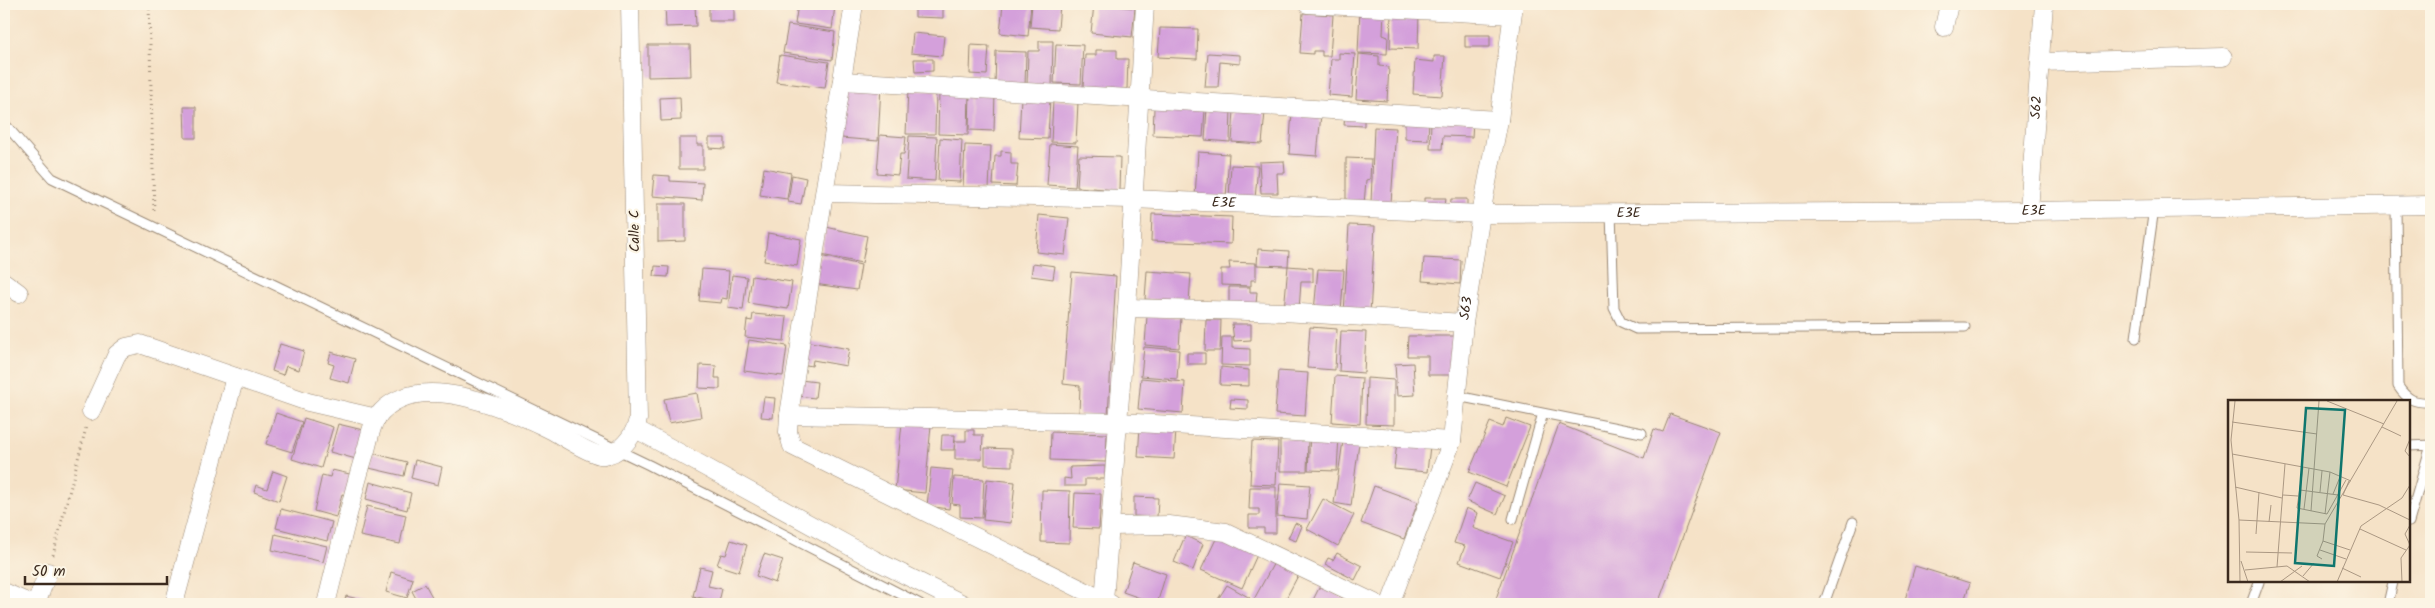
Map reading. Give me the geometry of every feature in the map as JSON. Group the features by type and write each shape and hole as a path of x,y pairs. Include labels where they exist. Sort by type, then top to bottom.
{"street":[{"name":"Calle C","path":"630,4 638,409 636,429"},
{"path":"854,4 790,415 788,432 792,446 1108,603 1111,526 1127,308 1145,4"},
{"path":"1306,4 1513,9"},
{"path":"1944,27 1949,4"},
{"name":"S62","path":"2030,211 2044,4"},
{"name":"S63","path":"1390,604 1452,440 1464,323 1481,214 1499,120 1513,9"},
{"path":"2040,62 2223,57"},
{"path":"842,81 1499,120"},
{"name":"E3E","path":"825,193 1132,199 1481,214 2030,211 2431,205"},
{"path":"4,282 19,293"},
{"path":"1127,308 1283,312 1464,323"},
{"path":"91,411 117,354 126,347 140,344 308,402 377,418"},
{"path":"174,604 235,377"},
{"path":"326,604 358,475 377,418 406,396 436,393 482,400 543,426 599,455 609,455 618,451 636,429 873,559 963,604"},
{"path":"790,415 1119,422 1452,440"},
{"path":"1111,526 1169,525 1226,532 1378,604"},
{"path":"36,604 48,572"},
{"path":"4,592 31,604"}],"lane":[{"path":"4,123 52,178 618,451 920,604"},
{"path":"2396,205 2398,386 2404,396 2415,402 2431,402"},
{"path":"2136,338 2154,208"},
{"path":"1610,212 1614,308 1621,322 1636,329 1965,327"},
{"path":"1457,396 1642,433"},
{"path":"1513,519 1543,414"},
{"path":"2410,446 2431,445 2410,518"},
{"path":"1824,604 1853,522"},
{"path":"2251,604 2259,583"},
{"path":"2388,604 2393,583"}],"path":[{"path":"149,4 154,228"},
{"path":"48,572 91,411"}],"building":[{"path":"665,4 695,4 696,26 666,27"},
{"path":"798,4 835,6 832,29 795,24"},
{"path":"915,4 943,4 943,18 915,17"},
{"path":"1003,4 1031,4 1028,36 1000,33"},
{"path":"1032,4 1060,4 1058,29 1030,27"},
{"path":"1094,4 1135,8 1132,37 1091,33"},
{"path":"734,7 734,21 709,21 709,8"},
{"path":"1360,9 1384,10 1383,35 1388,37 1387,54 1358,53"},
{"path":"1391,12 1419,13 1418,49 1390,48"},
{"path":"1303,13 1333,15 1330,56 1322,56 1322,51 1313,51 1313,54 1300,53"},
{"path":"788,25 835,32 832,60 783,53"},
{"path":"1160,28 1198,29 1197,59 1158,57"},
{"path":"913,33 944,36 942,56 911,53"},
{"path":"1465,35 1490,35 1490,47 1465,47"},
{"path":"1039,41 1053,41 1052,86 1027,86 1028,51 1039,51"},
{"path":"1056,44 1083,45 1081,84 1054,83"},
{"path":"648,45 690,45 691,76 648,77"},
{"path":"971,45 989,46 987,75 970,74"},
{"path":"1096,50 1117,50 1117,59 1128,59 1127,89 1083,87 1085,55 1096,55"},
{"path":"996,51 1026,52 1025,86 995,85"},
{"path":"1208,53 1240,55 1240,64 1220,62 1218,87 1205,87"},
{"path":"1339,53 1355,54 1352,97 1328,95 1331,59 1339,59"},
{"path":"1359,54 1379,56 1379,66 1389,67 1387,101 1356,99"},
{"path":"780,55 829,62 825,88 776,82"},
{"path":"1434,56 1445,56 1442,96 1413,94 1415,60 1434,62"},
{"path":"914,59 933,59 933,71 915,72"},
{"path":"846,84 881,86 878,141 841,138"},
{"path":"908,90 936,91 935,134 906,134"},
{"path":"939,91 969,92 968,135 938,134"},
{"path":"970,92 995,92 994,131 969,130"},
{"path":"680,97 681,120 661,121 660,98"},
{"path":"1021,97 1050,98 1048,139 1019,138"},
{"path":"1053,100 1078,102 1076,143 1051,142"},
{"path":"184,107 196,107 196,138 185,138"},
{"path":"1207,107 1231,109 1230,142 1205,140"},
{"path":"1154,108 1205,110 1203,137 1153,135"},
{"path":"1234,110 1265,112 1262,144 1232,142"},
{"path":"1292,111 1321,114 1317,156 1289,154"},
{"path":"1345,114 1364,115 1364,126 1344,125"},
{"path":"1405,118 1429,118 1428,140 1405,139"},
{"path":"1431,120 1473,121 1472,137 1443,136 1442,149 1430,149"},
{"path":"1374,127 1396,128 1391,203 1371,203"},
{"path":"880,135 906,137 904,154 900,154 898,175 877,173"},
{"path":"909,136 937,137 935,181 906,179"},
{"path":"679,138 697,138 697,145 703,145 703,169 679,169"},
{"path":"709,138 725,138 725,149 709,148"},
{"path":"940,138 962,140 960,182 938,181"},
{"path":"1050,144 1078,146 1075,187 1047,185"},
{"path":"965,145 991,146 989,189 963,188"},
{"path":"1001,151 1011,152 1011,164 1018,164 1016,186 993,185 995,156 1001,156"},
{"path":"1198,152 1229,154 1226,198 1195,196"},
{"path":"1079,156 1120,157 1119,190 1077,187"},
{"path":"1346,158 1371,159 1370,179 1366,180 1364,205 1346,204"},
{"path":"1284,161 1285,173 1277,173 1278,193 1261,193 1259,162"},
{"path":"1231,165 1258,166 1255,199 1229,197"},
{"path":"764,168 791,173 787,199 760,195"},
{"path":"654,175 670,176 670,181 703,183 702,200 652,196"},
{"path":"792,175 806,178 801,204 788,202"},
{"path":"1424,198 1446,198 1445,207 1424,207"},
{"path":"1451,199 1467,199 1467,211 1450,210"},
{"path":"658,204 685,204 685,241 658,242"},
{"path":"1152,214 1232,217 1231,244 1151,241"},
{"path":"1039,215 1069,218 1065,255 1036,252"},
{"path":"1349,225 1375,226 1370,315 1344,313"},
{"path":"826,227 867,236 862,263 821,255"},
{"path":"768,233 801,239 797,266 764,261"},
{"path":"1258,249 1289,251 1288,266 1257,265"},
{"path":"820,256 861,265 857,290 814,284"},
{"path":"1424,258 1461,260 1460,284 1422,281"},
{"path":"1229,262 1256,263 1256,280 1251,280 1251,286 1221,285 1221,269 1230,269"},
{"path":"1033,263 1055,266 1053,279 1031,276"},
{"path":"655,266 669,267 668,277 654,276"},
{"path":"1288,266 1313,268 1313,282 1301,282 1299,310 1284,310"},
{"path":"702,269 729,271 727,299 722,298 721,303 699,301"},
{"path":"1318,269 1344,270 1341,313 1314,311"},
{"path":"1147,271 1191,274 1189,302 1145,299"},
{"path":"1072,272 1116,276 1108,416 1079,414 1080,386 1063,384"},
{"path":"732,275 747,277 743,310 728,308"},
{"path":"752,276 792,282 788,309 748,303"},
{"path":"1229,287 1250,287 1250,292 1257,292 1256,305 1229,305"},
{"path":"753,314 787,317 784,341 745,337 747,320 752,321"},
{"path":"1147,316 1181,318 1179,348 1145,345"},
{"path":"1206,320 1221,320 1220,351 1205,351"},
{"path":"1232,324 1251,324 1251,340 1234,341"},
{"path":"1310,327 1337,329 1335,370 1307,368"},
{"path":"1341,331 1366,332 1364,373 1339,371"},
{"path":"1408,336 1454,336 1454,375 1428,375 1428,356 1407,356"},
{"path":"1222,337 1232,337 1232,348 1250,349 1250,366 1221,365"},
{"path":"749,340 787,346 783,376 744,371"},
{"path":"805,341 849,349 846,366 813,360 812,366 801,364"},
{"path":"280,344 304,351 299,370 286,366 283,375 272,371"},
{"path":"1144,347 1179,350 1177,379 1141,376"},
{"path":"331,352 355,359 349,383 330,378 334,365 328,363"},
{"path":"1187,353 1205,353 1205,364 1187,364"},
{"path":"1413,363 1415,395 1397,396 1395,364"},
{"path":"700,365 716,366 715,378 720,378 720,389 699,388"},
{"path":"1221,367 1249,370 1249,386 1220,385"},
{"path":"1278,371 1308,373 1305,416 1275,414"},
{"path":"1335,376 1362,378 1360,424 1332,422"},
{"path":"1141,378 1185,382 1183,413 1138,409"},
{"path":"1367,378 1394,380 1394,425 1366,424"},
{"path":"800,380 817,382 815,398 798,396"},
{"path":"697,393 701,417 669,423 664,399"},
{"path":"764,397 775,398 773,418 761,417"},
{"path":"1231,399 1248,400 1248,409 1230,408"},
{"path":"276,413 302,422 292,452 266,444"},
{"path":"1670,414 1721,432 1658,604 1494,604 1559,424 1644,458 1654,429 1663,432"},
{"path":"304,418 333,427 321,468 292,459"},
{"path":"1506,418 1530,427 1506,487 1469,472 1490,422 1503,427"},
{"path":"902,423 931,425 925,493 895,490"},
{"path":"338,424 363,430 356,459 330,452"},
{"path":"1140,427 1176,430 1174,459 1138,457"},
{"path":"966,430 974,430 974,435 983,435 982,459 955,459 955,441 966,441"},
{"path":"1051,432 1107,434 1106,462 1050,460"},
{"path":"1310,434 1339,436 1337,471 1308,470"},
{"path":"942,435 955,435 954,450 941,450"},
{"path":"1280,438 1308,438 1307,471 1280,471"},
{"path":"1252,441 1278,442 1276,485 1250,484"},
{"path":"1343,441 1359,443 1351,506 1334,503"},
{"path":"1397,442 1430,446 1427,472 1394,469"},
{"path":"985,448 1012,449 1012,466 985,465"},
{"path":"372,453 407,462 404,476 369,468"},
{"path":"415,460 442,467 438,485 411,478"},
{"path":"1105,466 1105,479 1085,479 1085,486 1064,486 1064,478 1071,479 1070,467"},
{"path":"931,468 953,470 949,509 927,506"},
{"path":"332,470 354,475 349,496 342,494 336,517 314,511 322,475 330,477"},
{"path":"273,471 287,476 279,501 254,492 256,485 267,489"},
{"path":"954,477 984,479 982,518 960,517 960,505 952,504"},
{"path":"987,479 1015,482 1011,523 983,520"},
{"path":"370,482 411,493 407,510 366,499"},
{"path":"1280,483 1310,485 1307,519 1277,516"},
{"path":"1475,483 1505,496 1497,514 1467,501"},
{"path":"1374,486 1418,502 1404,539 1361,523"},
{"path":"1250,487 1276,487 1276,533 1264,533 1264,528 1249,528 1249,515 1259,515 1259,509 1249,509"},
{"path":"1042,490 1070,491 1069,543 1041,542"},
{"path":"1075,493 1101,494 1099,529 1073,528"},
{"path":"1134,497 1158,498 1157,517 1134,516"},
{"path":"1323,499 1354,515 1338,546 1307,529"},
{"path":"367,506 406,515 400,544 360,536"},
{"path":"1466,508 1478,513 1473,528 1513,542 1500,577 1459,562 1465,546 1454,543"},
{"path":"281,509 332,522 327,541 276,528"},
{"path":"1295,523 1302,526 1296,541 1288,538"},
{"path":"275,534 327,546 323,562 272,550"},
{"path":"1185,536 1203,544 1193,570 1174,562"},
{"path":"1217,537 1257,555 1242,588 1201,570"},
{"path":"731,540 747,545 739,572 717,565 721,554 726,555"},
{"path":"1337,553 1362,566 1355,580 1325,564 1328,558 1333,560"},
{"path":"764,554 783,560 775,583 756,576"},
{"path":"1276,559 1300,572 1283,604 1258,604 1253,601"},
{"path":"1133,562 1166,574 1157,604 1123,592"},
{"path":"1915,566 1970,583 1963,604 1904,603"},
{"path":"700,567 712,570 708,586 722,589 719,602 693,596"},
{"path":"391,572 413,579 407,598 386,592"},
{"path":"425,584 436,604 419,604 412,591"},
{"path":"1227,585 1250,598 1247,604 1215,604"},
{"path":"1320,586 1355,604 1311,604"},
{"path":"346,596 378,604 344,604"},
{"path":"694,598 716,603 716,604 692,604"}]}
